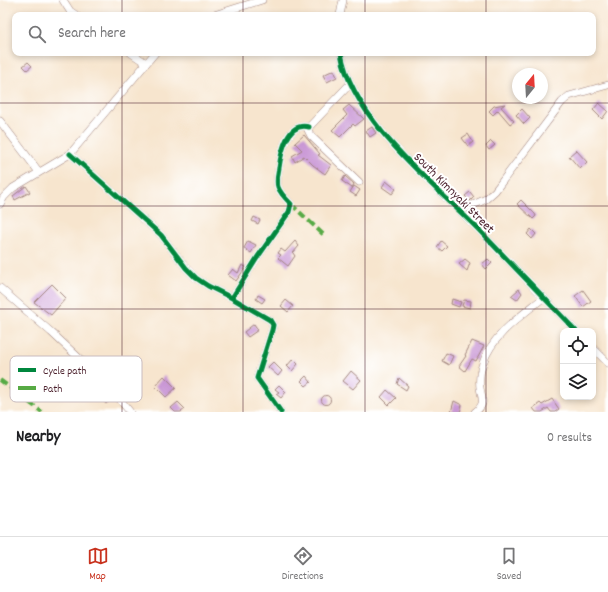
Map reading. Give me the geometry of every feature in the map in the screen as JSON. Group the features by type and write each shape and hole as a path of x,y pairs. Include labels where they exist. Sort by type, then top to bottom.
{"street":[{"path":"63,0 73,12"},
{"path":"224,12 262,0"},
{"path":"341,12 343,0"},
{"path":"136,56 146,63"},
{"path":"0,204 4,197 13,188 70,154 152,56"},
{"name":"South Kimnyaki Street","path":"342,56 350,84 364,107 395,146 573,328"},
{"path":"350,84 309,127 308,130 311,136 359,182"},
{"path":"460,211 486,199 495,191 562,102 569,96 608,85"},
{"path":"0,121 38,172"},
{"path":"232,298 257,258 289,212 291,204 279,190 277,185 284,143 290,134 302,126 309,127"},
{"path":"70,154 161,235 186,268 196,278 270,320 273,325 256,378 281,412"},
{"path":"0,288 77,356"},
{"path":"475,412 482,404 483,400 479,378 482,364 488,352 498,337 543,298"},
{"path":"596,351 608,363"},
{"path":"122,402 130,412"}],"building":[{"path":"28,62 32,66 27,70 23,66"},
{"path":"334,70 337,77 327,82 323,75"},
{"path":"599,103 608,111 602,119 593,110"},
{"path":"505,104 501,107 514,121 510,124 498,110 493,115 489,111 494,106"},
{"path":"349,105 364,119 355,126 353,124 340,137 332,130 347,115 343,110"},
{"path":"522,109 530,118 524,124 516,115"},
{"path":"372,127 376,133 370,137 366,131"},
{"path":"468,134 473,142 468,146 462,138"},
{"path":"304,135 320,154 318,155 331,165 325,174 304,156 295,162 292,156 302,150 295,143"},
{"path":"491,141 495,145 489,150 486,146"},
{"path":"576,150 587,162 580,169 569,156"},
{"path":"345,176 354,184 352,188 342,181"},
{"path":"386,181 396,189 392,194 382,187"},
{"path":"26,186 30,192 15,200 13,196"},
{"path":"354,186 360,190 356,196 350,192"},
{"path":"470,192 474,197 470,201 465,196"},
{"path":"521,200 535,214 536,216 533,219 517,204"},
{"path":"254,217 260,220 258,224 252,221"},
{"path":"531,229 536,234 532,239 527,234"},
{"path":"248,241 256,245 251,253 244,248"},
{"path":"295,241 299,246 293,253 295,256 288,266 278,258 281,255 278,253 281,249 285,252"},
{"path":"441,241 447,246 442,251 437,247"},
{"path":"465,259 470,263 467,271 459,264"},
{"path":"488,259 492,263 486,269 482,264"},
{"path":"242,265 246,267 236,281 228,275 233,269 238,273"},
{"path":"52,284 66,298 51,315 34,302"},
{"path":"519,289 522,293 517,300 511,296"},
{"path":"583,290 591,301 583,307 575,296"},
{"path":"258,295 265,299 262,303 256,299"},
{"path":"452,299 461,302 459,307 451,304"},
{"path":"286,300 293,306 288,312 281,306"},
{"path":"464,300 471,301 470,308 462,306"},
{"path":"254,324 258,330 248,337 244,332"},
{"path":"472,341 484,346 476,361 472,359 465,371 459,366 466,356 465,355"},
{"path":"446,353 453,356 449,365 442,361"},
{"path":"293,359 298,364 292,371 287,366"},
{"path":"273,362 282,371 278,376 268,367"},
{"path":"351,371 361,380 353,389 343,381"},
{"path":"164,376 176,388 166,397 155,386"},
{"path":"306,376 311,382 306,386 301,381"},
{"path":"399,378 408,386 406,390 397,384"},
{"path":"279,385 286,392 281,398 276,394 279,392 275,389"},
{"path":"387,390 396,398 389,405 381,397"},
{"path":"326,395 331,400 326,405 321,400"},
{"path":"552,399 559,409 555,412 551,412 548,408 542,412 536,412 533,408 540,403 542,405"},
{"path":"454,401 462,405 460,412 451,412"},
{"path":"178,402 185,409 181,412 175,412 171,408"}],"marked path":[{"path":"291,204 326,237"},
{"path":"0,380 10,388"},
{"path":"29,402 42,412"}],"cycle path":[{"path":"342,56 348,78 360,102 396,148 477,228 573,328"},
{"path":"232,298 257,258 289,212 291,204 282,194 277,185 281,154 290,133 301,126 309,127"},
{"path":"70,154 161,235 186,268 196,278 270,320 273,325 272,330 257,378 281,412"}]}
